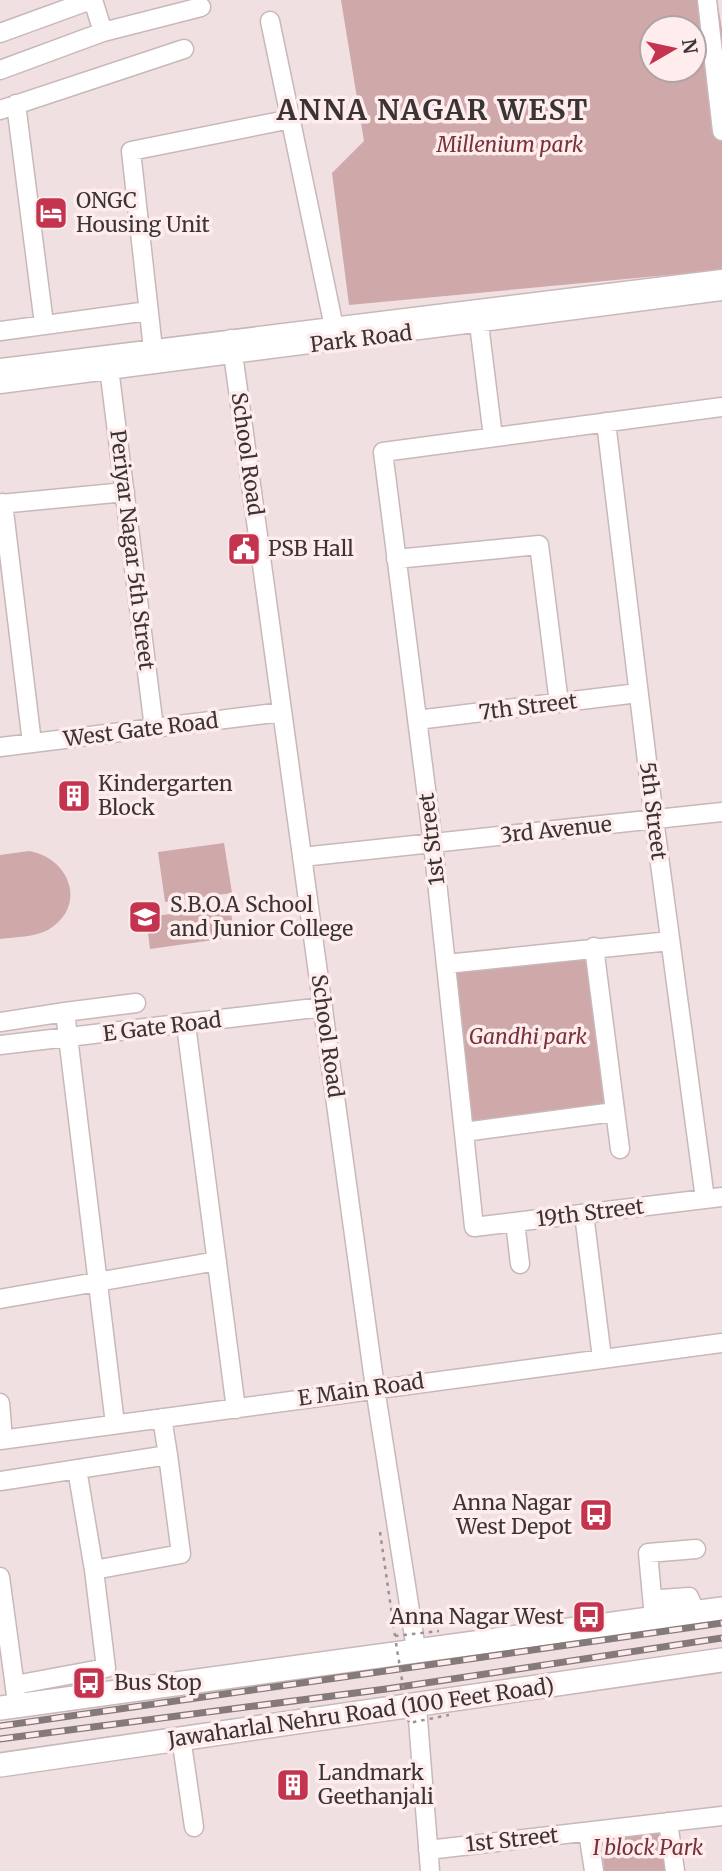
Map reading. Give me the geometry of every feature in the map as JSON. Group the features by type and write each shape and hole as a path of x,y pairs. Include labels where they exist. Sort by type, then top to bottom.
{"main road":[{"path":"11,1699 406,1646 722,1609"},
{"name":"Jawaharlal Nehru Road (100 Feet Road)","path":"0,1765 722,1661"}],"street":[{"path":"0,33 92,0 103,32"},
{"path":"707,0 722,131"},
{"path":"0,70 103,32 201,7"},
{"path":"270,21 334,327"},
{"path":"44,324 8,107 184,49"},
{"path":"153,349 131,151 291,119"},
{"name":"Park Road","path":"0,368 109,363 153,349 232,347 334,327 722,279"},
{"name":"Park Road","path":"0,384 109,363 232,347 479,324 722,291"},
{"path":"0,331 148,310"},
{"path":"479,324 494,437 722,407"},
{"name":"School Road","path":"232,347 375,1388 406,1646"},
{"name":"Periyar Nagar 5th Street","path":"109,363 154,728"},
{"name":"5th Street","path":"606,422 670,941 714,1198"},
{"name":"1st Street","path":"474,1227 433,844 383,452 494,437"},
{"path":"32,743 1,504 125,492"},
{"path":"396,559 539,545 559,703"},
{"name":"7th Street","path":"417,720 638,694"},
{"name":"West Gate Road","path":"0,747 282,712"},
{"name":"3rd Avenue","path":"302,857 722,811"},
{"path":"446,964 670,941"},
{"path":"594,947 620,1149"},
{"path":"0,1022 136,1003"},
{"name":"E Gate Road","path":"0,1045 323,1007"},
{"path":"65,1012 66,1038 115,1424"},
{"path":"186,1025 236,1409"},
{"path":"464,1132 614,1112"},
{"name":"19th Street","path":"474,1227 714,1198"},
{"path":"584,1214 603,1358"},
{"path":"515,1222 520,1264"},
{"path":"0,1299 217,1261"},
{"name":"E Main Road","path":"2,1439 722,1343"},
{"path":"0,1403 2,1439"},
{"path":"94,1570 181,1554 162,1418"},
{"path":"0,1481 168,1455"},
{"path":"0,1577 11,1699 106,1668 94,1570 77,1469"},
{"path":"657,1618 648,1553 696,1549"},
{"path":"417,1707 430,1871"},
{"path":"181,1737 194,1827"},
{"name":"1st Street","path":"428,1850 722,1816"},
{"path":"668,1822 675,1871"},
{"path":"588,1832 594,1871"}],"path":[{"path":"395,1636 439,1631"},
{"path":"406,1646 409,1723 449,1715"}],"green space":[{"name":"Millenium park","path":"341,0 717,0 722,29 722,270 349,305 332,173 364,141"},
{"path":"224,843 232,893 165,902 158,852"},
{"path":"29,851 43,855 64,873 69,884 68,909 48,930 0,939 0,855"},
{"path":"230,907 235,937 150,949 146,917"},
{"name":"Gandhi park","path":"586,952 604,1106 468,1123 453,968"},
{"name":"I block Park","path":"668,1822 675,1871 604,1871 601,1830"}],"railway":[{"path":"0,1726 722,1623"},
{"path":"0,1739 386,1689 722,1638"}],"place":[{"name":"ONGC Housing Unit","path":"51,213"},
{"name":"PSB Hall","path":"244,549"},
{"name":"Kindergarten Block","path":"74,796"},
{"name":"S.B.O.A School and Junior College","path":"145,917"},
{"name":"Anna Nagar West Depot","path":"596,1515"},
{"name":"Anna Nagar West","path":"589,1617"},
{"name":"Bus Stop","path":"89,1683"},
{"name":"Landmark Geethanjali","path":"293,1785"}],"district":[{"name":"ANNA NAGAR WEST","path":"433,110"}]}
